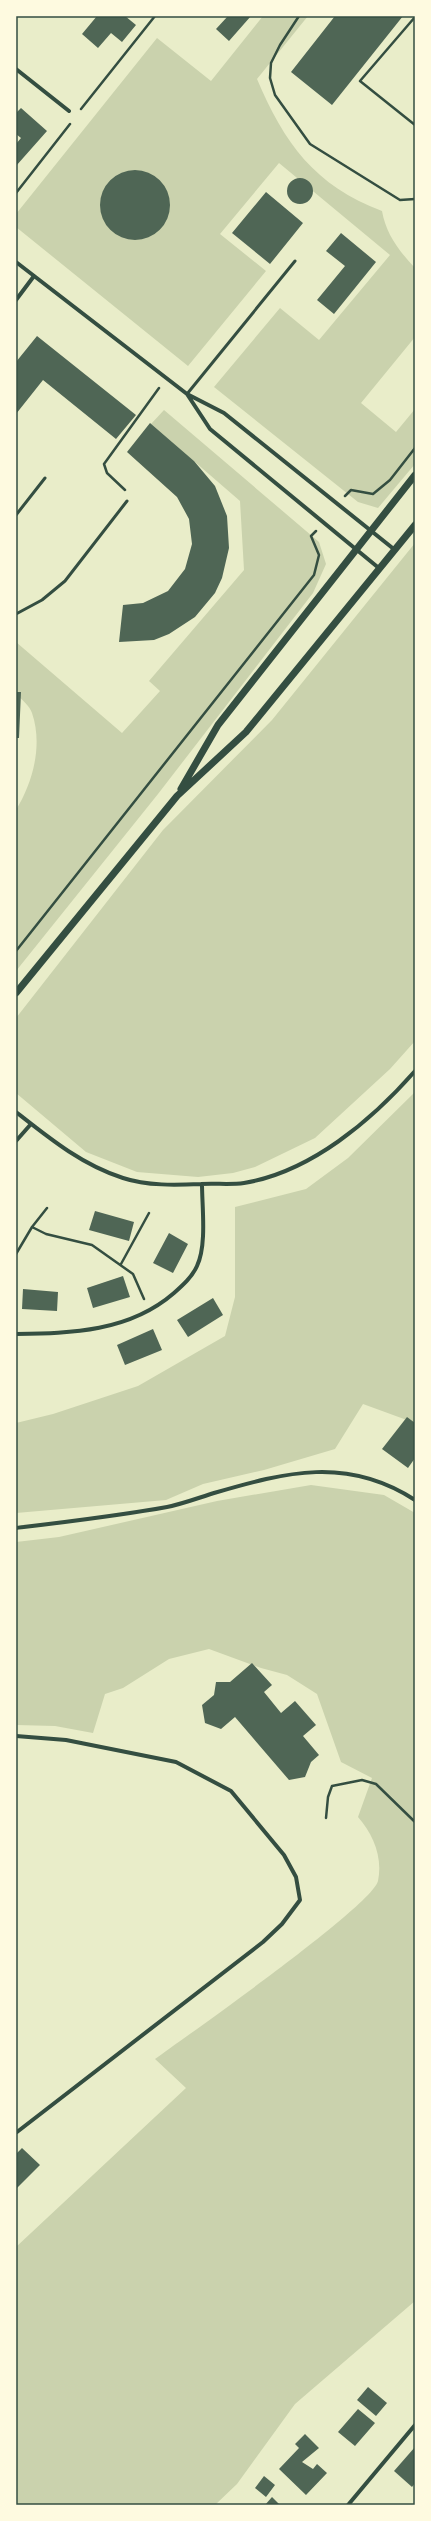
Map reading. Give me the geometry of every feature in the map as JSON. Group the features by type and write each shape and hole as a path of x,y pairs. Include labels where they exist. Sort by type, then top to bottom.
{"street":[{"path":"16,69 69,111"},
{"path":"16,262 187,394 224,413 395,550"},
{"path":"16,300 34,276"},
{"path":"187,394 210,430 380,569"},
{"path":"177,796 218,725 370,530 415,475"},
{"path":"16,993 177,796 246,732 415,525"},
{"path":"16,1112 85,1162 124,1179 175,1185 243,1183 304,1162 352,1131 379,1109 415,1071"},
{"path":"16,1142 31,1124"},
{"path":"16,1334 69,1333 116,1326 160,1305 187,1281 198,1265 202,1237 202,1184"},
{"path":"16,1528 168,1506 274,1478 311,1471 330,1471 364,1476 381,1482 415,1500"},
{"path":"16,1736 66,1740 176,1762 231,1791 284,1855 296,1877 300,1900 282,1924 263,1942 16,2132"},
{"path":"348,2505 415,2425"}],"lane":[{"path":"187,394 295,261"},
{"path":"16,515 45,478"},
{"path":"16,614 42,600 65,581 127,501"}],"path":[{"path":"16,193 155,16"},
{"path":"299,16 280,44 271,63 270,78 278,100 310,144 400,200 415,199"},
{"path":"415,18 360,81 415,125"},
{"path":"69,111 75,117"},
{"path":"127,501 126,492 106,473 104,464 167,378"},
{"path":"338,504 351,490 373,494 390,480 415,448"},
{"path":"16,952 314,575 319,555 311,536 323,522"},
{"path":"16,1254 32,1227 47,1208"},
{"path":"121,1264 149,1213"},
{"path":"32,1227 46,1234 92,1245 121,1264 133,1274 149,1310"},
{"path":"326,1818 328,1797 332,1786 362,1780 376,1784 415,1822"}],"green space":[{"path":"263,16 308,16 257,79 278,123 304,160 320,175 338,189 358,201 382,211 390,235 394,242 415,268 415,337 361,403 396,432 415,409 415,464 378,508 358,502 214,387 280,308 319,340 390,255 279,163 220,234 266,271 188,366 16,227 16,214 157,38 211,81"},
{"path":"164,410 319,542 326,564 313,593 158,794 16,971 16,810 27,788 31,775 37,738 31,710 16,694 16,642 122,733 160,691 149,681 244,570 240,501 151,424"},
{"path":"415,543 415,1041 390,1069 315,1138 255,1167 233,1173 198,1177 137,1172 86,1152 16,1093 16,1018 163,830 272,720"},
{"path":"415,1092 415,1423 363,1404 335,1449 264,1470 203,1484 166,1500 16,1513 16,1423 53,1414 138,1386 225,1336 235,1297 235,1207 306,1189 348,1158"},
{"path":"311,1485 384,1495 415,1513 415,2301 295,2404 237,2484 215,2505 16,2505 16,2247 186,2088 155,2059 276,1971 345,1916 368,1895 378,1881 379,1863 376,1846 358,1817 372,1778 341,1762 317,1694 287,1675 261,1668 209,1649 169,1659 123,1688 105,1694 93,1733 55,1726 16,1725 16,1542 59,1537 217,1501"}],"building":[{"path":"97,16 125,16 136,25 122,42 111,33 98,48 82,34"},
{"path":"228,16 251,16 229,41 216,29"},
{"path":"335,16 403,16 332,105 291,72"},
{"path":"21,108 47,131 16,166 16,144 21,138 16,134 16,113"},
{"path":"135,170 148,173 160,180 167,192 170,205 167,218 160,230 148,237 135,240 122,237 110,230 103,218 100,205 103,192 110,180 122,173"},
{"path":"300,178 309,182 313,191 309,200 300,204 291,200 287,191 291,182"},
{"path":"266,192 303,223 270,264 232,233"},
{"path":"341,233 376,262 334,314 317,300 345,266 326,251"},
{"path":"37,336 136,415 116,439 43,380 16,414 16,362"},
{"path":"150,423 194,461 215,486 227,516 229,548 222,578 215,593 195,617 169,634 154,640 119,642 123,605 143,603 168,591 185,569 192,544 189,519 177,497 127,452"},
{"path":"16,692 21,692 19,738 16,738"},
{"path":"95,1211 134,1222 129,1241 89,1230"},
{"path":"169,1233 188,1244 173,1273 153,1263"},
{"path":"123,1276 130,1297 93,1308 87,1288"},
{"path":"23,1289 58,1292 57,1311 22,1309"},
{"path":"213,1298 223,1315 188,1337 177,1320"},
{"path":"153,1329 162,1350 125,1365 117,1345"},
{"path":"407,1417 415,1423 415,1458 408,1468 382,1449"},
{"path":"252,1663 272,1685 264,1692 281,1713 295,1701 316,1725 303,1736 319,1755 311,1762 305,1777 289,1780 235,1717 221,1729 205,1723 202,1705 214,1695 216,1682 230,1682"},
{"path":"22,2148 40,2165 16,2189 16,2154"},
{"path":"368,2387 387,2403 376,2416 357,2400"},
{"path":"358,2409 375,2423 355,2446 338,2432"},
{"path":"305,2434 319,2448 302,2462 313,2469 317,2464 327,2473 306,2495 279,2469 299,2448 295,2444"},
{"path":"415,2447 415,2483 412,2487 394,2471"},
{"path":"264,2476 275,2485 266,2497 255,2488"},
{"path":"272,2497 280,2505 265,2505"}]}
